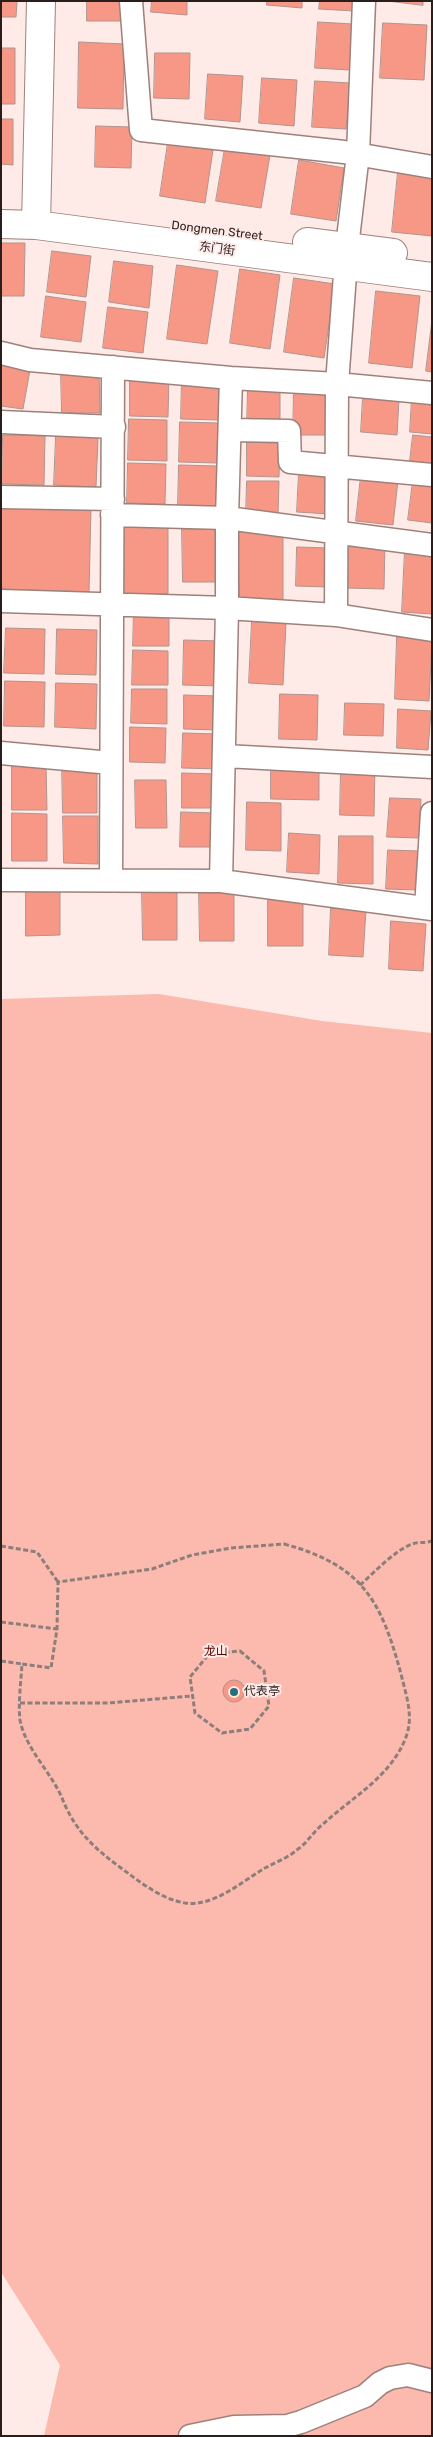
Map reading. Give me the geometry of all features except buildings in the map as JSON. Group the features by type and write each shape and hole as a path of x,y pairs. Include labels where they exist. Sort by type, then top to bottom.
{"street":[{"path":"1,208 37,217 40,1"},
{"path":"131,1 141,130 358,154 432,167"},
{"path":"336,615 337,384 347,256 358,154 364,1"},
{"name":"东门街","path":"1,224 37,217 347,256 432,278"},
{"path":"347,256 432,258"},
{"path":"1,353 30,360 113,368 231,378 337,384 432,393"},
{"path":"111,880 110,603 113,507 113,368"},
{"path":"221,881 225,756 227,518 231,378"},
{"path":"1,422 114,427"},
{"path":"230,430 289,431 290,462 432,475"},
{"path":"1,497 227,518 432,545"},
{"path":"1,601 110,603 336,615 432,630"},
{"path":"1,753 111,763"},
{"path":"225,756 432,767"},
{"path":"1,880 221,881 429,908 432,813"},
{"path":"190,2436 234,2426 287,2426 301,2422 366,2396 380,2383 390,2378 408,2375 432,2381"}],"path":[{"path":"360,1585 387,1564 390,1557 396,1551 402,1551 412,1544 432,1541"},
{"path":"22,1664 20,1720 25,1734 51,1778 72,1821 90,1843 131,1876 161,1894 185,1903 212,1899 298,1850 321,1825 376,1781 400,1750 410,1723 406,1695 386,1625 369,1595 360,1585 345,1571 315,1552 284,1544 231,1548 192,1555 152,1569 58,1582"},
{"path":"1,1546 36,1552 58,1582 57,1629 51,1668 1,1661"},
{"path":"1,1622 57,1629"},
{"path":"240,1651 264,1671 269,1706 250,1729 222,1734 195,1712 192,1696 190,1677 208,1654 240,1651"},
{"path":"20,1703 108,1703 192,1696"}],"green space":[{"name":"龙山","path":"159,994 322,1021 432,1033 432,2436 44,2436 60,2365 1,2272 1,999"}],"place":[{"name":"代表亭","path":"234,1692"}]}
